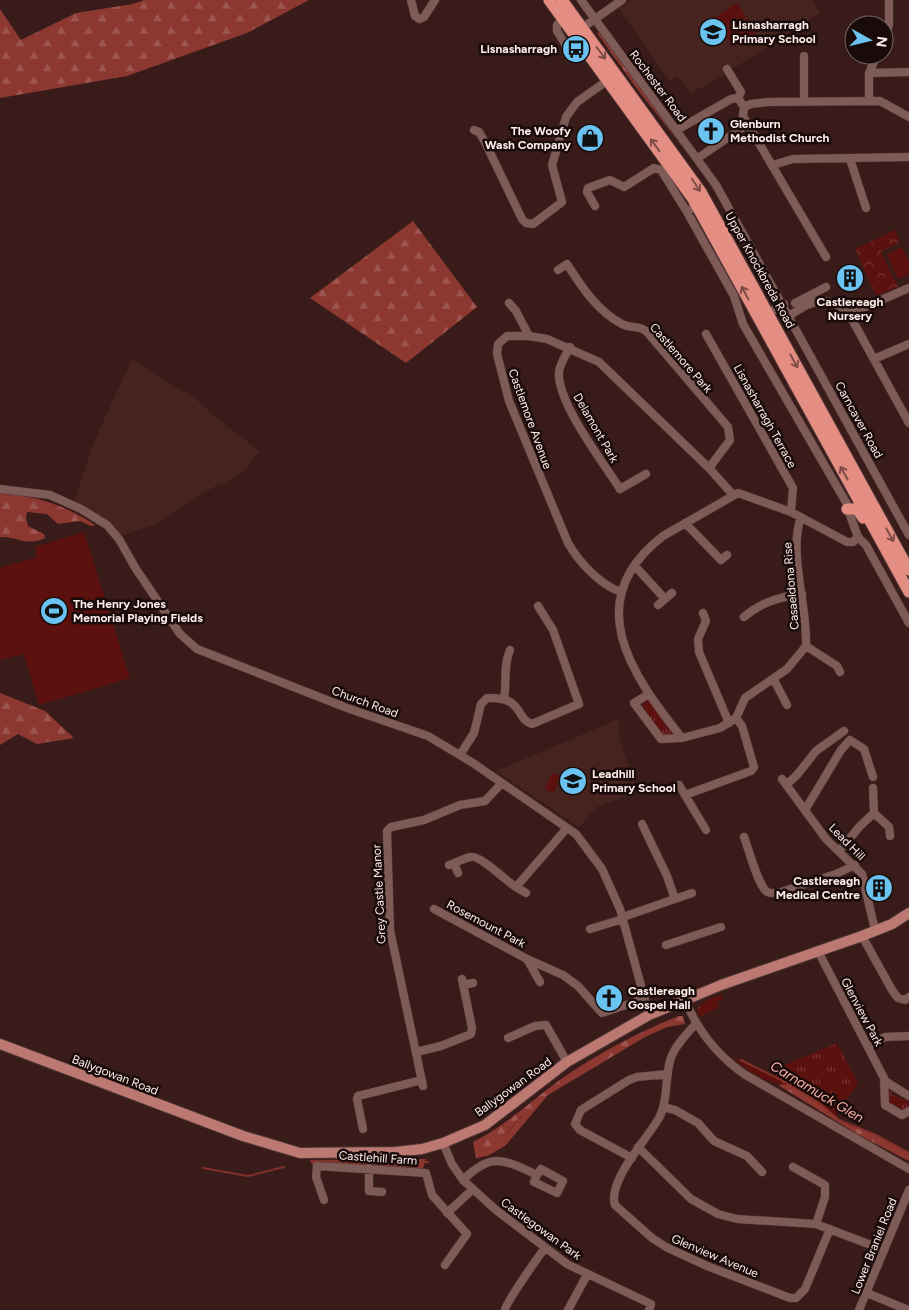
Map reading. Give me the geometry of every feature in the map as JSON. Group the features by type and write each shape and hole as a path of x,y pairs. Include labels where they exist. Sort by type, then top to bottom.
{"highway":[{"name":"Upper Knockbreda Road","path":"549,0 676,174 692,209 772,311"},
{"name":"Upper Knockbreda Road","path":"563,0 589,24 688,172 772,311 854,500 909,593"},
{"name":"Upper Knockbreda Road","path":"854,500 909,570"}],"main road":[{"name":"Ballygowan Road","path":"0,1044 250,1138 300,1153 396,1152 422,1149 443,1144 484,1125 567,1062 649,1015 685,1000 862,936 892,924 909,912"}],"street":[{"path":"411,0 414,16 419,19 424,17 432,1"},
{"name":"Rochester Road","path":"581,0 589,24 698,158 772,311 790,315"},
{"path":"589,24 622,0"},
{"path":"889,0 889,15"},
{"path":"563,20 557,25 556,30 573,57"},
{"path":"804,56 804,101"},
{"path":"869,100 869,73 872,65"},
{"path":"727,69 741,92 738,98"},
{"path":"869,73 909,72"},
{"path":"474,130 482,137 522,219 526,223 533,224 559,206 562,200 553,175 552,164 566,117 577,102 608,80"},
{"path":"677,130 731,99 738,98"},
{"path":"738,98 744,107 743,116 826,257"},
{"path":"744,107 751,104 768,102 869,100 880,101 909,116"},
{"path":"698,158 748,124"},
{"path":"773,165 793,159 909,157"},
{"path":"850,159 866,208"},
{"name":"Upper Knockbreda Road","path":"595,206 587,192 588,188 610,177 624,187 648,170 656,168 661,170 692,209 734,296 742,324 854,500"},
{"name":"Castlemore Park","path":"558,270 567,264 585,291 609,315 622,324 642,328 648,332 728,427 730,440 709,468"},
{"path":"790,315 826,287"},
{"path":"849,314 909,288"},
{"path":"795,303 821,300 831,301 849,314 909,424"},
{"path":"509,304 516,311 529,336"},
{"name":"Carncaver Road","path":"790,315 909,535"},
{"name":"Lisnasharragh Terrace","path":"706,334 792,488 791,512"},
{"name":"Castlemore Avenue","path":"621,592 603,581 575,555 521,433 509,401 497,354 498,344 507,336 529,336 570,347 599,362 709,468 733,495"},
{"path":"874,359 909,344"},
{"name":"Delamont Park","path":"570,347 561,364 559,379 563,394 574,417 620,489 646,474"},
{"name":"Church Road","path":"0,489 46,494 82,509 107,525 119,539 138,573 184,639 197,649 347,708 428,736 460,755 576,834 594,856 623,918 649,1015"},
{"path":"682,738 649,694 622,640 618,604 621,592 635,566 653,544 733,495 744,495 791,512 847,542 853,542 858,537"},
{"path":"854,500 858,537 866,545 909,623"},
{"name":"Casaeldona Rise","path":"736,718 745,698 774,680 787,669 806,646 798,556 801,517"},
{"path":"685,523 721,560"},
{"path":"635,566 665,599"},
{"path":"658,605 672,593"},
{"path":"744,617 774,598 802,594"},
{"path":"460,755 474,732 482,701 487,698 504,699 516,706 527,722 532,724 582,703 553,630 538,606"},
{"path":"703,613 706,620 698,640 698,652 728,723"},
{"path":"806,646 837,666 840,672"},
{"path":"504,699 506,683 504,667 510,650"},
{"path":"774,680 787,705"},
{"path":"649,694 634,703 661,739 704,734 736,718 742,726 755,763 754,768 685,795"},
{"name":"Lead Hill","path":"844,731 816,751 797,775 784,781 826,839 840,850 862,874 875,930"},
{"path":"805,810 841,750 850,740 864,749 873,777"},
{"name":"Grey Castle Manor","path":"360,1115 356,1099 358,1096 422,1083 390,930 387,831 391,827 424,820 460,805 485,802 502,784"},
{"path":"679,785 706,830"},
{"path":"873,788 874,814 888,827 890,836"},
{"path":"840,850 860,826 874,814"},
{"path":"642,824 667,876 675,899"},
{"path":"516,887 567,828"},
{"path":"744,837 761,883 766,891 771,894 836,874 855,865"},
{"path":"458,873 452,864 470,857 479,858 501,877 526,893"},
{"path":"590,929 692,893"},
{"name":"Rosemount Park","path":"434,909 527,959 556,971 571,980 602,1013 644,999"},
{"path":"666,945 721,927"},
{"path":"862,936 898,998 905,1000 909,997"},
{"name":"Glenview Park","path":"819,953 884,1082 886,1108 902,1115 909,1111"},
{"name":"Rosemount Park","path":"527,959 540,982"},
{"path":"416,1052 441,1046 470,1034 472,1028 462,982 473,983"},
{"path":"685,1000 696,1024 716,1051 744,1074 909,1169"},
{"name":"Glenview Avenue","path":"696,1024 672,1055 663,1107 659,1118 638,1148 614,1192 614,1200 619,1208 652,1238 666,1247 706,1266 785,1297 796,1298 805,1289 830,1229"},
{"path":"508,1038 535,1026 546,1025 567,1062"},
{"path":"868,1047 885,1037 909,1036"},
{"path":"632,1158 580,1130 575,1124 578,1114 588,1105 629,1080 637,1077 668,1074"},
{"path":"884,1082 909,1096"},
{"path":"663,1107 675,1110 698,1123 714,1141 747,1156 762,1172"},
{"path":"350,1116 360,1115 363,1130"},
{"name":"Castlegowan Park","path":"443,1144 452,1164 472,1190 545,1248 587,1276 650,1304 649,1310"},
{"path":"638,1148 691,1199 718,1214 737,1219 816,1224 884,1250"},
{"path":"463,1180 481,1164 499,1160 509,1162 537,1175"},
{"name":"Castlehill Farm","path":"324,1200 316,1177 317,1166 426,1173 432,1195 467,1234 445,1265"},
{"path":"793,1167 824,1185 825,1197 816,1224"},
{"path":"369,1168 369,1191 382,1192"},
{"path":"447,1213 472,1190"},
{"name":"Lower Braniel Road","path":"859,1310 909,1190"},
{"path":"505,1310 506,1305 545,1248"},
{"path":"568,1310 587,1276"},
{"path":"867,1293 908,1310"}],"shaded area":[{"name":"Lisnasharragh Primary School","path":"632,0 812,0 820,13 734,68 728,67 726,74 691,93 677,76 670,81 619,9"},
{"path":"131,361 135,361 197,400 219,420 260,451 245,470 224,485 222,482 153,525 119,536 74,501 93,444"},
{"name":"Leadhill Primary School","path":"619,719 619,737 637,792 597,807 579,827 496,771"}],"green space":[{"path":"144,0 309,0 247,33 127,76 0,98 0,9 21,40 76,13 133,4"},
{"path":"737,3 746,17 724,32 714,18"},
{"path":"747,18 756,32 734,47 724,33"},
{"path":"601,31 686,151 637,89 597,33"},
{"path":"413,221 477,307 406,363 310,298"},
{"path":"895,230 900,242 881,252 898,287 876,296 855,249"},
{"path":"902,247 909,262 909,274 898,279 887,255"},
{"path":"0,493 26,496 50,503 73,512 95,525 91,526 80,521 58,524 47,514 27,512 28,526 44,534 45,538 32,542 0,537"},
{"name":"The Henry Jones Memorial Playing Fields","path":"84,532 130,678 39,705 24,654 0,660 0,568 37,557 35,547"},
{"path":"0,693 45,711 74,738 37,744 18,734 0,745"},
{"path":"647,700 651,701 676,735 662,737 642,708"},
{"path":"552,773 560,776 554,793 545,789"},
{"path":"721,995 724,998 717,1002 719,1007 699,1017 697,1008 709,999"},
{"path":"679,1016 683,1016 685,1024 667,1027 645,1037 548,1095 505,1146 487,1156 476,1158 473,1142 506,1122 557,1082 616,1045"},
{"path":"837,1043 858,1083 835,1116 789,1084 774,1083 766,1080 751,1072 732,1057 776,1076 785,1069 783,1066"},
{"path":"789,1084 819,1103 839,1120 875,1135 909,1153 909,1161 859,1135 778,1085"},
{"path":"888,1089 892,1090 891,1094 904,1100 907,1097 909,1107 902,1110 888,1106"},
{"path":"426,1159 423,1168 312,1165 311,1160"}],"waterway":[{"name":"Carnamuck Glen","path":"741,1060 789,1084 819,1103 839,1120 876,1135 909,1153"},
{"name":"Carnamuck Glen","path":"506,1134 521,1117"},
{"name":"Carnamuck Glen","path":"311,1161 428,1162"},
{"name":"Carnamuck Glen","path":"203,1168 248,1176 284,1167"}],"place":[{"name":"Lisnasharragh Primary School","path":"713,32"},
{"name":"Lisnasharragh","path":"576,49"},
{"name":"Glenburn Methodist Church","path":"711,131"},
{"name":"The Woofy Wash Company","path":"590,138"},
{"name":"Castlereagh Nursery","path":"850,278"},
{"name":"The Henry Jones Memorial Playing Fields","path":"54,611"},
{"name":"Leadhill Primary School","path":"573,781"},
{"name":"Castlereagh Medical Centre","path":"879,888"},
{"name":"Castlereagh Gospel Hall","path":"609,998"}]}
